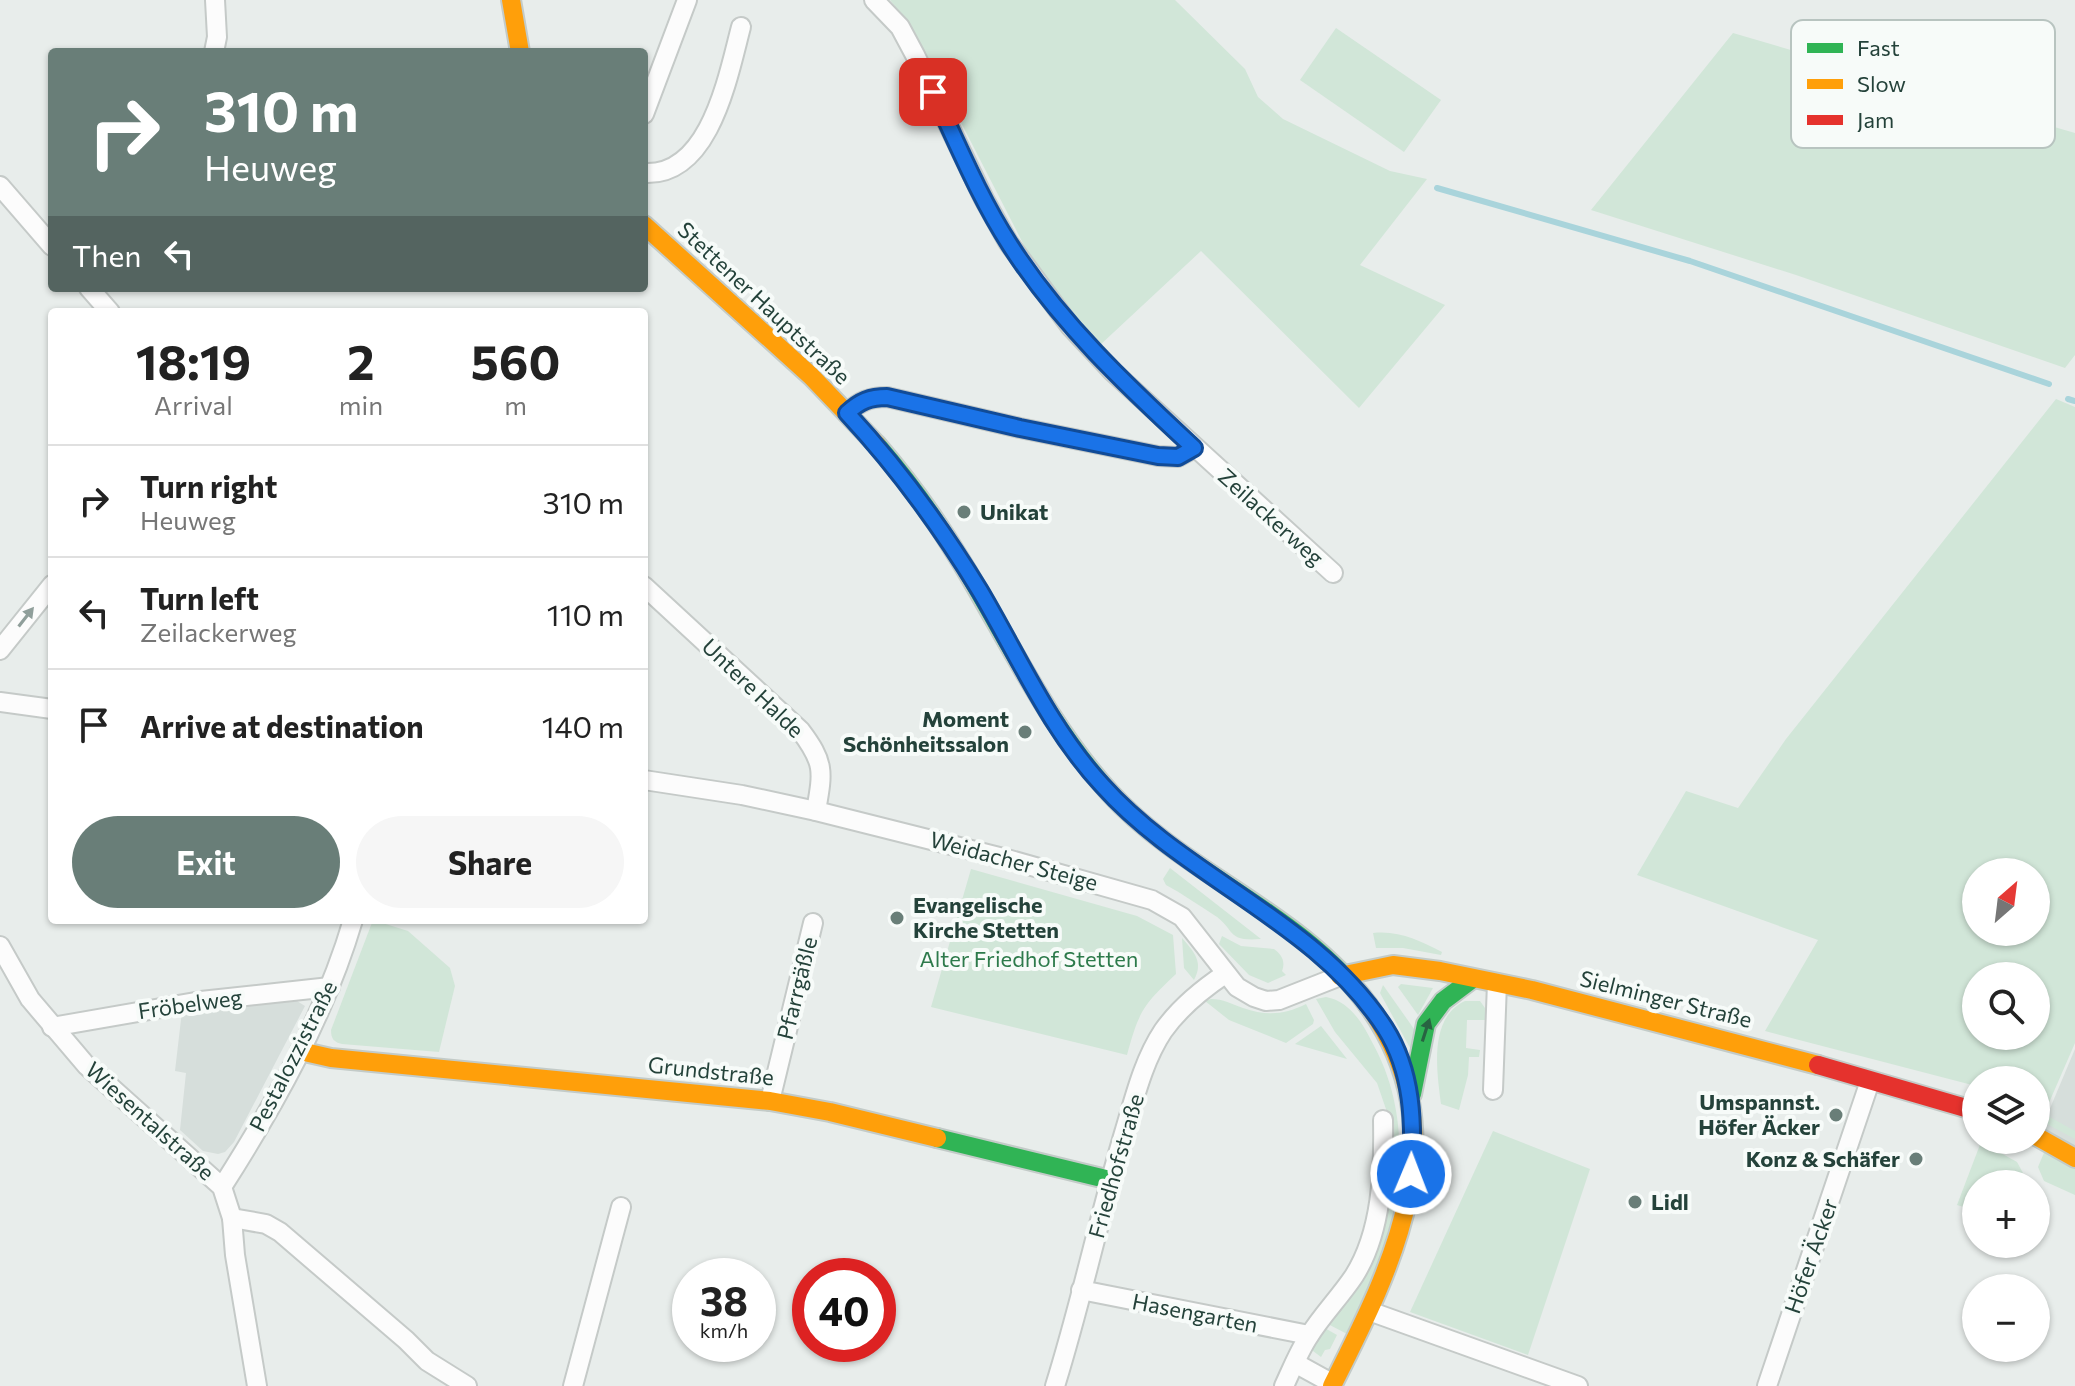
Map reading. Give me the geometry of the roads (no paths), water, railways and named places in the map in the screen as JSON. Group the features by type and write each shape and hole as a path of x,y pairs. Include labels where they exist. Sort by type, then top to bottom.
{"street":[{"path":"215,0 215,48"},
{"path":"511,0 519,48"},
{"path":"648,103 687,0"},
{"name":"Zeilackerweg","path":"874,0 905,36 1008,242 1070,326 1113,372 1333,573"},
{"path":"648,173 660,174 674,166 706,136 725,86 741,27"},
{"path":"0,186 48,241"},
{"name":"Stettener Hauptstraße","path":"648,229 847,413 902,473 947,538 1072,750 1102,786 1151,831 1293,933 1340,976 1386,1029 1411,1097 1410,1198 1397,1247 1332,1385"},
{"path":"92,292 106,308"},
{"path":"847,413 860,401 887,397 1158,456 1178,457 1194,448"},
{"path":"0,650 48,590"},
{"name":"Untere Halde","path":"648,590 800,730 817,753 821,771 816,811"},
{"path":"0,702 48,708"},
{"name":"Weidacher Steige","path":"648,781 742,795 816,811 1007,859 1152,900 1182,917 1237,987 1266,1001 1292,996 1340,976"},
{"name":"Pfarrgäßle","path":"770,1101 813,923"},
{"name":"Pestalozzistraße","path":"222,1187 300,1051 330,987 352,924"},
{"name":"Wiesentalstraße","path":"0,946 6,973 86,1065 222,1187 232,1218 257,1386"},
{"name":"Sielminger Straße","path":"1340,976 1393,965 1497,983 1759,1048 1962,1107"},
{"name":"Friedhofstraße","path":"1055,1386 1139,1084 1162,1033 1197,993 1225,974"},
{"path":"1411,1097 1426,1024 1443,1001 1471,980"},
{"path":"1493,1090 1497,983"},
{"name":"Fröbelweg","path":"52,1027 201,1001 330,987"},
{"name":"Grundstraße","path":"300,1051 331,1058 770,1101 830,1112 1110,1180"},
{"name":"Höfer Äcker","path":"1767,1386 1870,1081"},
{"path":"1284,1386 1309,1335 1355,1275 1367,1250 1384,1166 1383,1120"},
{"path":"2050,1144 2075,1158"},
{"path":"573,1386 621,1207"},
{"path":"232,1218 266,1224 280,1232 427,1361 467,1386"},
{"name":"Hasengarten","path":"1081,1290 1309,1335"},
{"path":"1369,1311 1578,1386"},
{"path":"1295,1363 1332,1385"}],"waterway":[{"path":"1437,188 1690,261 2049,384"},
{"path":"2068,399 2075,401"}],"place":[{"name":"Unikat","path":"964,512"},
{"name":"Moment Schönheitssalon","path":"1025,732"},
{"name":"Evangelische Kirche Stetten","path":"897,918"},
{"name":"Umspannst. Höfer Äcker","path":"1836,1115"},
{"name":"Konz & Schäfer","path":"1916,1159"},
{"name":"Lidl","path":"1635,1202"}],"park label":[{"name":"Alter Friedhof Stetten","path":"1029,959"}]}
